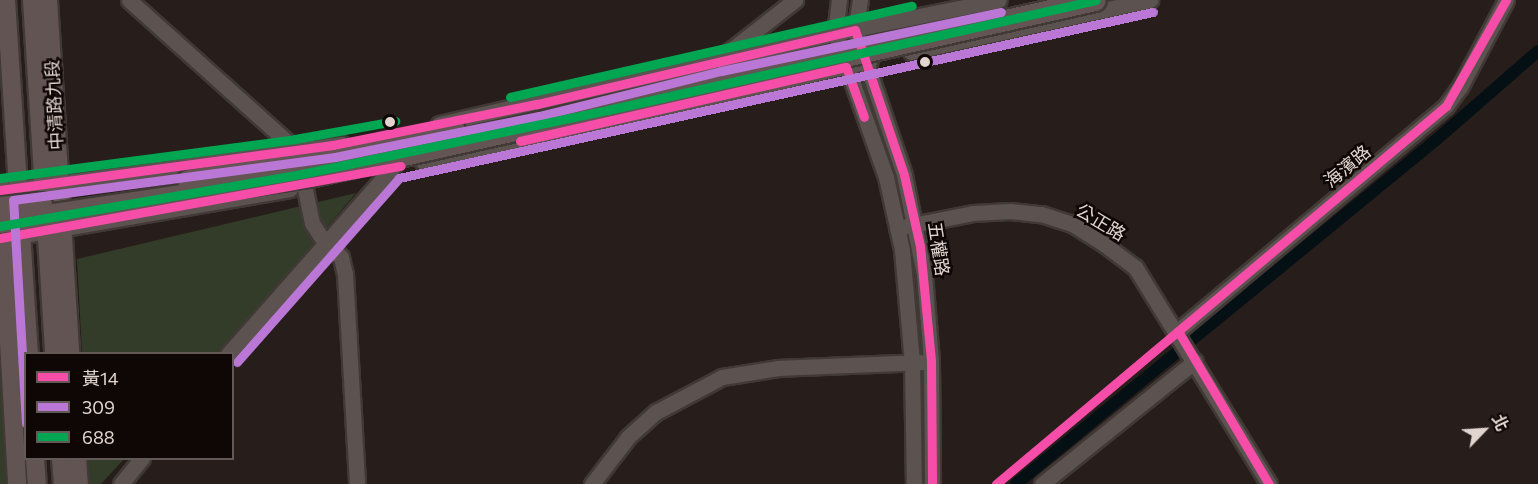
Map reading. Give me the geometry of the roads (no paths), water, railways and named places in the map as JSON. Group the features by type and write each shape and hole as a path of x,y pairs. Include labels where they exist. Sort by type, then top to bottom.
{"highway":[{"path":"0,207 78,199 311,160 1038,0"},
{"path":"6,233 314,175 1095,0"}],"main road":[{"path":"6,0 5,189 17,484"},
{"name":"中清路九段","path":"32,0 54,230 70,352"},
{"name":"中清路九段","path":"48,0 51,185"},
{"name":"中清路九段","path":"54,230 54,352"},
{"path":"6,233 29,352"},
{"path":"35,460 37,484"},
{"path":"61,460 63,484"},
{"path":"77,460 79,484"}],"street":[{"path":"129,0 297,151 312,224 325,243 341,257 345,274 357,484"},
{"path":"718,59 795,0"},
{"name":"五權路","path":"838,0 836,33 886,177 906,280 912,362 914,484"},
{"path":"855,30 860,0"},
{"path":"5,189 51,185 297,151 537,104 718,59 999,0"},
{"path":"6,233 54,230 303,186 611,122 867,62 1150,0"},
{"name":"海濱路","path":"1178,331 1446,106 1460,87 1506,0"},
{"name":"五權路","path":"855,30 904,175 924,274 931,361 932,484"},
{"path":"230,352 393,167"},
{"name":"公正路","path":"897,228 1010,211 1041,214 1072,224 1135,267 1178,331 1195,361"},
{"path":"592,484 621,446 656,412 722,377 778,368 931,361"},
{"path":"1042,484 1195,361 1269,484"},
{"path":"121,484 141,460"}],"waterway":[{"path":"1016,484 1436,140 1538,51"}]}
